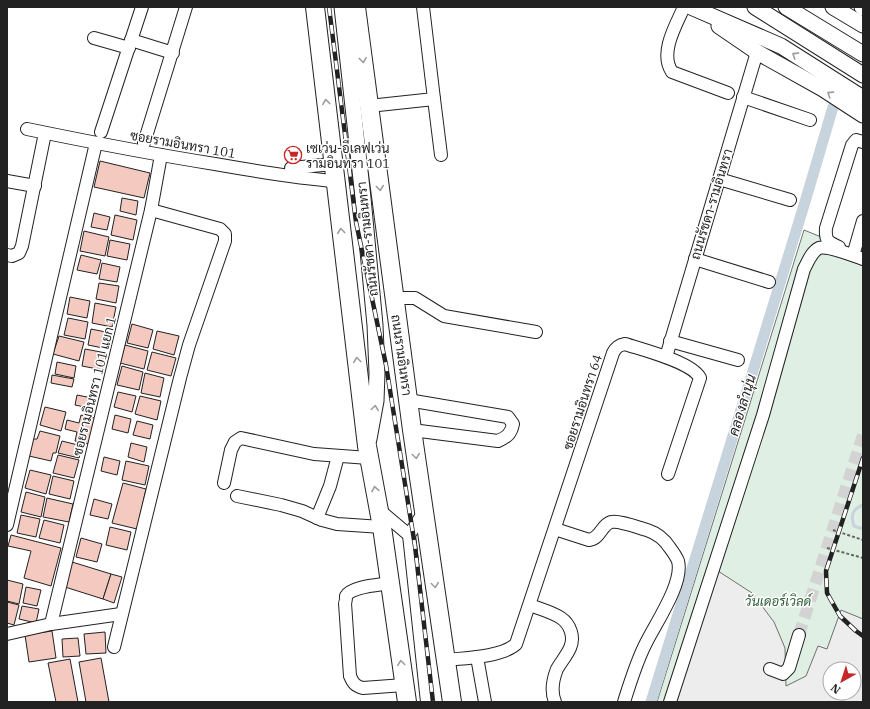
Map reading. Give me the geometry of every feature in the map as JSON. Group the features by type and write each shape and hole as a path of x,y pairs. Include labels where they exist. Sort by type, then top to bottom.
{"highway":[{"path":"315,7 368,452 382,527 405,694"},
{"name":"ถนนรามอินทรา","path":"356,7 412,430 452,702"}],"main road":[{"name":"ถนนรัชดา-รามอินทรา","path":"342,7 375,325 377,373 375,409 368,452"},
{"path":"360,35 362,7"},
{"path":"755,7 863,75"},
{"path":"786,7 863,54"},
{"path":"804,7 863,42"},
{"path":"833,7 863,25"},
{"path":"696,10 757,52 823,89 863,115"},
{"path":"696,10 781,46 863,98"}],"street":[{"path":"7,525 99,138 142,7"},
{"path":"144,143 186,7"},
{"path":"423,7 441,156"},
{"path":"684,7 667,50 668,66 672,72 728,93"},
{"path":"94,38 172,52"},
{"name":"ถนนรัชดา-รามอินทรา","path":"666,357 757,52"},
{"path":"743,97 810,120"},
{"path":"369,106 434,99"},
{"name":"ซอยรามอินทรา 101","path":"27,130 99,138 161,155 318,180 334,172"},
{"path":"7,255 12,256 19,253 35,186 45,133"},
{"path":"860,256 828,242 825,237 826,228 852,145 856,140 863,142"},
{"name":"ซอยรามอินทรา 101 แยก 1","path":"51,624 151,210 161,155"},
{"path":"291,168 334,172"},
{"path":"719,179 790,200"},
{"path":"7,181 35,186"},
{"path":"114,647 189,345 225,241 225,234 220,229 151,210"},
{"path":"860,256 863,221"},
{"path":"670,702 763,415 804,269 812,254 820,248 827,248 860,256"},
{"path":"695,259 769,282"},
{"path":"394,298 415,298 444,316 536,332"},
{"path":"670,341 738,360"},
{"name":"ซอยรามอินทรา 64","path":"446,660 478,657 508,650 516,644 615,349 620,345 625,344 666,357 693,370 700,378 668,474"},
{"path":"408,400 508,417 513,424 512,431 508,436 498,442 412,430"},
{"path":"224,483 231,450 235,442 241,438 299,451 338,456 368,452"},
{"path":"317,518 330,486 338,456"},
{"path":"237,496 281,505 337,524 382,527"},
{"path":"378,509 409,535"},
{"path":"424,512 409,535 427,702"},
{"path":"555,529 589,540 597,537 608,524 616,522 652,531 668,545 678,562 679,572 675,586 640,656 624,702"},
{"path":"390,583 359,588 351,591 346,596 345,603 350,676 353,683 358,687 405,694"},
{"path":"530,605 562,618 568,624 571,631 572,641 570,647 557,669 555,677 553,686 555,702"},
{"path":"7,634 51,624 121,614"},
{"path":"770,669 783,674 789,668 799,636"},
{"path":"478,657 485,702"}],"path":[{"path":"833,530 863,540"},
{"path":"827,548 863,558"}],"green space":[{"name":"วันเดอร์เวิลด์","path":"804,230 863,254 863,702 657,702"}],"shaded area":[{"path":"718,571 752,593 774,622 785,648 786,686 806,676 818,646 827,649 841,610 863,619 863,702 676,702"}],"building":[{"path":"100,161 150,173 144,198 94,187"},
{"path":"122,198 138,201 136,215 120,211"},
{"path":"94,213 110,217 107,230 91,227"},
{"path":"115,215 137,220 133,240 111,235"},
{"path":"84,231 109,237 105,256 80,251"},
{"path":"110,240 130,244 127,260 107,256"},
{"path":"81,255 101,260 97,274 77,270"},
{"path":"102,263 120,267 117,282 99,279"},
{"path":"99,283 119,286 116,303 96,299"},
{"path":"70,297 90,301 87,318 67,314"},
{"path":"95,303 116,307 112,327 92,323"},
{"path":"68,318 88,322 85,339 64,335"},
{"path":"132,324 153,330 148,348 127,343"},
{"path":"91,329 111,333 108,349 88,345"},
{"path":"157,331 179,336 174,355 153,349"},
{"path":"59,336 84,342 79,361 53,354"},
{"path":"125,345 148,351 144,369 120,363"},
{"path":"85,349 106,353 103,370 82,366"},
{"path":"152,352 176,358 171,376 147,370"},
{"path":"57,362 76,366 74,378 55,374"},
{"path":"122,366 143,372 139,390 117,385"},
{"path":"145,373 164,378 160,397 141,393"},
{"path":"52,375 74,379 72,387 51,383"},
{"path":"118,392 136,396 132,412 114,407"},
{"path":"77,395 92,398 89,408 75,405"},
{"path":"140,396 161,401 157,420 135,414"},
{"path":"45,407 66,412 61,431 40,425"},
{"path":"81,415 95,418 89,444 75,441 77,432 65,429 67,420 79,423"},
{"path":"115,415 131,419 128,433 112,429"},
{"path":"137,421 153,425 150,439 133,435"},
{"path":"40,431 60,436 56,453 53,453 51,461 29,456 32,439 37,439"},
{"path":"62,441 82,446 79,458 58,453"},
{"path":"131,443 147,447 144,462 128,457"},
{"path":"58,455 79,460 74,478 53,473"},
{"path":"104,457 120,461 117,475 101,471"},
{"path":"126,461 149,466 145,485 122,480"},
{"path":"30,470 51,475 46,494 25,488"},
{"path":"53,476 74,481 70,499 49,494"},
{"path":"123,483 146,489 137,529 112,523"},
{"path":"26,492 45,497 41,517 21,512"},
{"path":"47,498 73,504 69,522 43,517"},
{"path":"94,499 112,504 108,519 90,515"},
{"path":"21,515 40,519 36,537 17,533"},
{"path":"44,520 64,525 60,543 39,538"},
{"path":"110,527 131,532 127,550 106,545"},
{"path":"11,535 61,548 51,586 24,578 31,551 8,546"},
{"path":"81,538 102,544 97,562 76,557"},
{"path":"72,562 111,574 103,599 65,587"},
{"path":"111,574 122,577 114,603 103,599"},
{"path":"7,580 23,584 19,604 7,601"},
{"path":"26,587 41,590 37,606 23,603"},
{"path":"7,602 19,605 14,625 7,623"},
{"path":"22,606 39,609 36,623 19,619"},
{"path":"52,631 56,658 29,662 25,635"},
{"path":"105,632 106,653 86,654 84,634"},
{"path":"78,638 80,656 63,657 62,639"},
{"path":"101,658 109,702 86,702 79,662"},
{"path":"70,659 78,702 56,702 48,663"}],"waterway":[{"name":"คลองลำนุ่น","path":"651,702 833,107"},
{"path":"863,505 857,508 852,516 854,526 863,528"}],"tunnel":[{"path":"799,635 863,435"}],"railway":[{"path":"329,7 356,222 386,365 415,546 433,702"},
{"path":"863,458 826,571 827,593 840,616 863,636"}],"place":[{"name":"เซเว่น-อีเลฟเว่น รามอินทรา 101","path":"293,155"}]}
